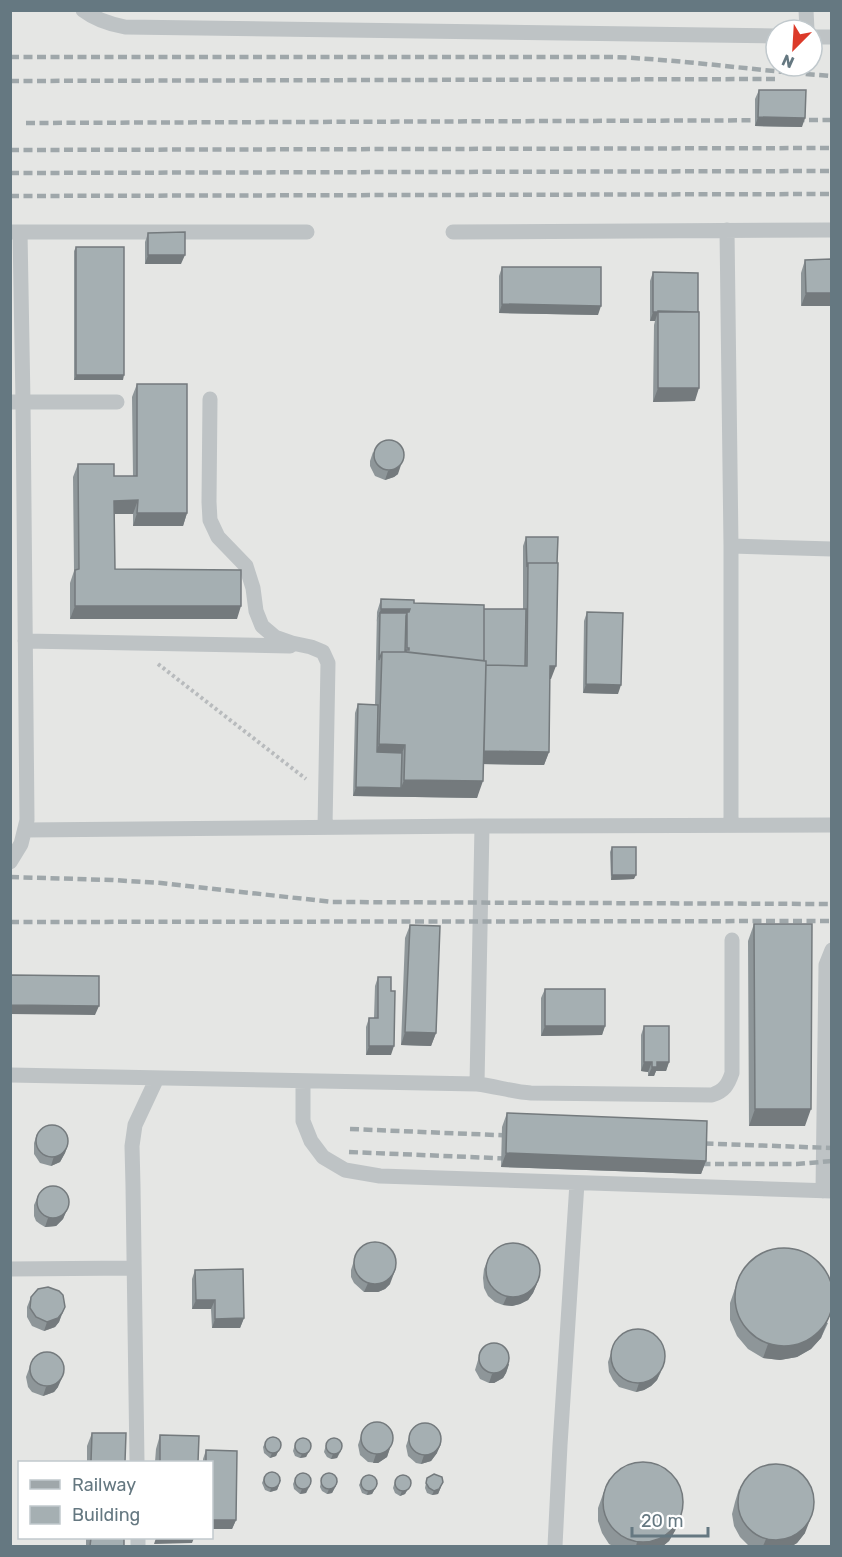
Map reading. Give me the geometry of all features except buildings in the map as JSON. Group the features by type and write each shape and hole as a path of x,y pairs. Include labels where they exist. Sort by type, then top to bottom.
{"lane":[{"path":"83,10 108,24 125,27 764,36"},
{"path":"727,230 731,825"},
{"path":"453,232 831,230"},
{"path":"10,862 21,844 27,820 25,641 18,613 15,232 307,232"},
{"path":"210,399 210,520 218,537 246,566 253,588 256,611 262,626 275,637 311,646 323,652 328,663 325,827"},
{"path":"17,402 117,402"},
{"path":"730,546 831,549"},
{"path":"25,641 311,646"},
{"path":"25,830 831,825"},
{"path":"477,1084 482,826"},
{"path":"10,1075 477,1084 531,1093 712,1095 720,1092 729,1082 732,1073 732,940"},
{"path":"303,1081 303,1121 311,1141 323,1156 345,1170 380,1176 827,1191 826,965 831,950"},
{"path":"137,1461 132,1146 135,1125 157,1078"},
{"path":"555,1546 577,1183"},
{"path":"10,1269 134,1268"}],"path":[{"path":"131,643 325,795"}],"shaded area":[{"path":"11,11 831,11 831,1546 11,1546"}],"railway":[{"path":"10,57 614,57 832,76"},
{"path":"10,81 775,79"},
{"path":"26,123 832,120"},
{"path":"10,150 832,148"},
{"path":"10,173 832,171"},
{"path":"10,196 832,194"},
{"path":"10,877 161,883 332,902 832,904"},
{"path":"10,922 832,921"},
{"path":"350,1129 520,1136"},
{"path":"691,1143 832,1148"},
{"path":"349,1152 517,1159"},
{"path":"688,1164 797,1164 832,1161"}]}
